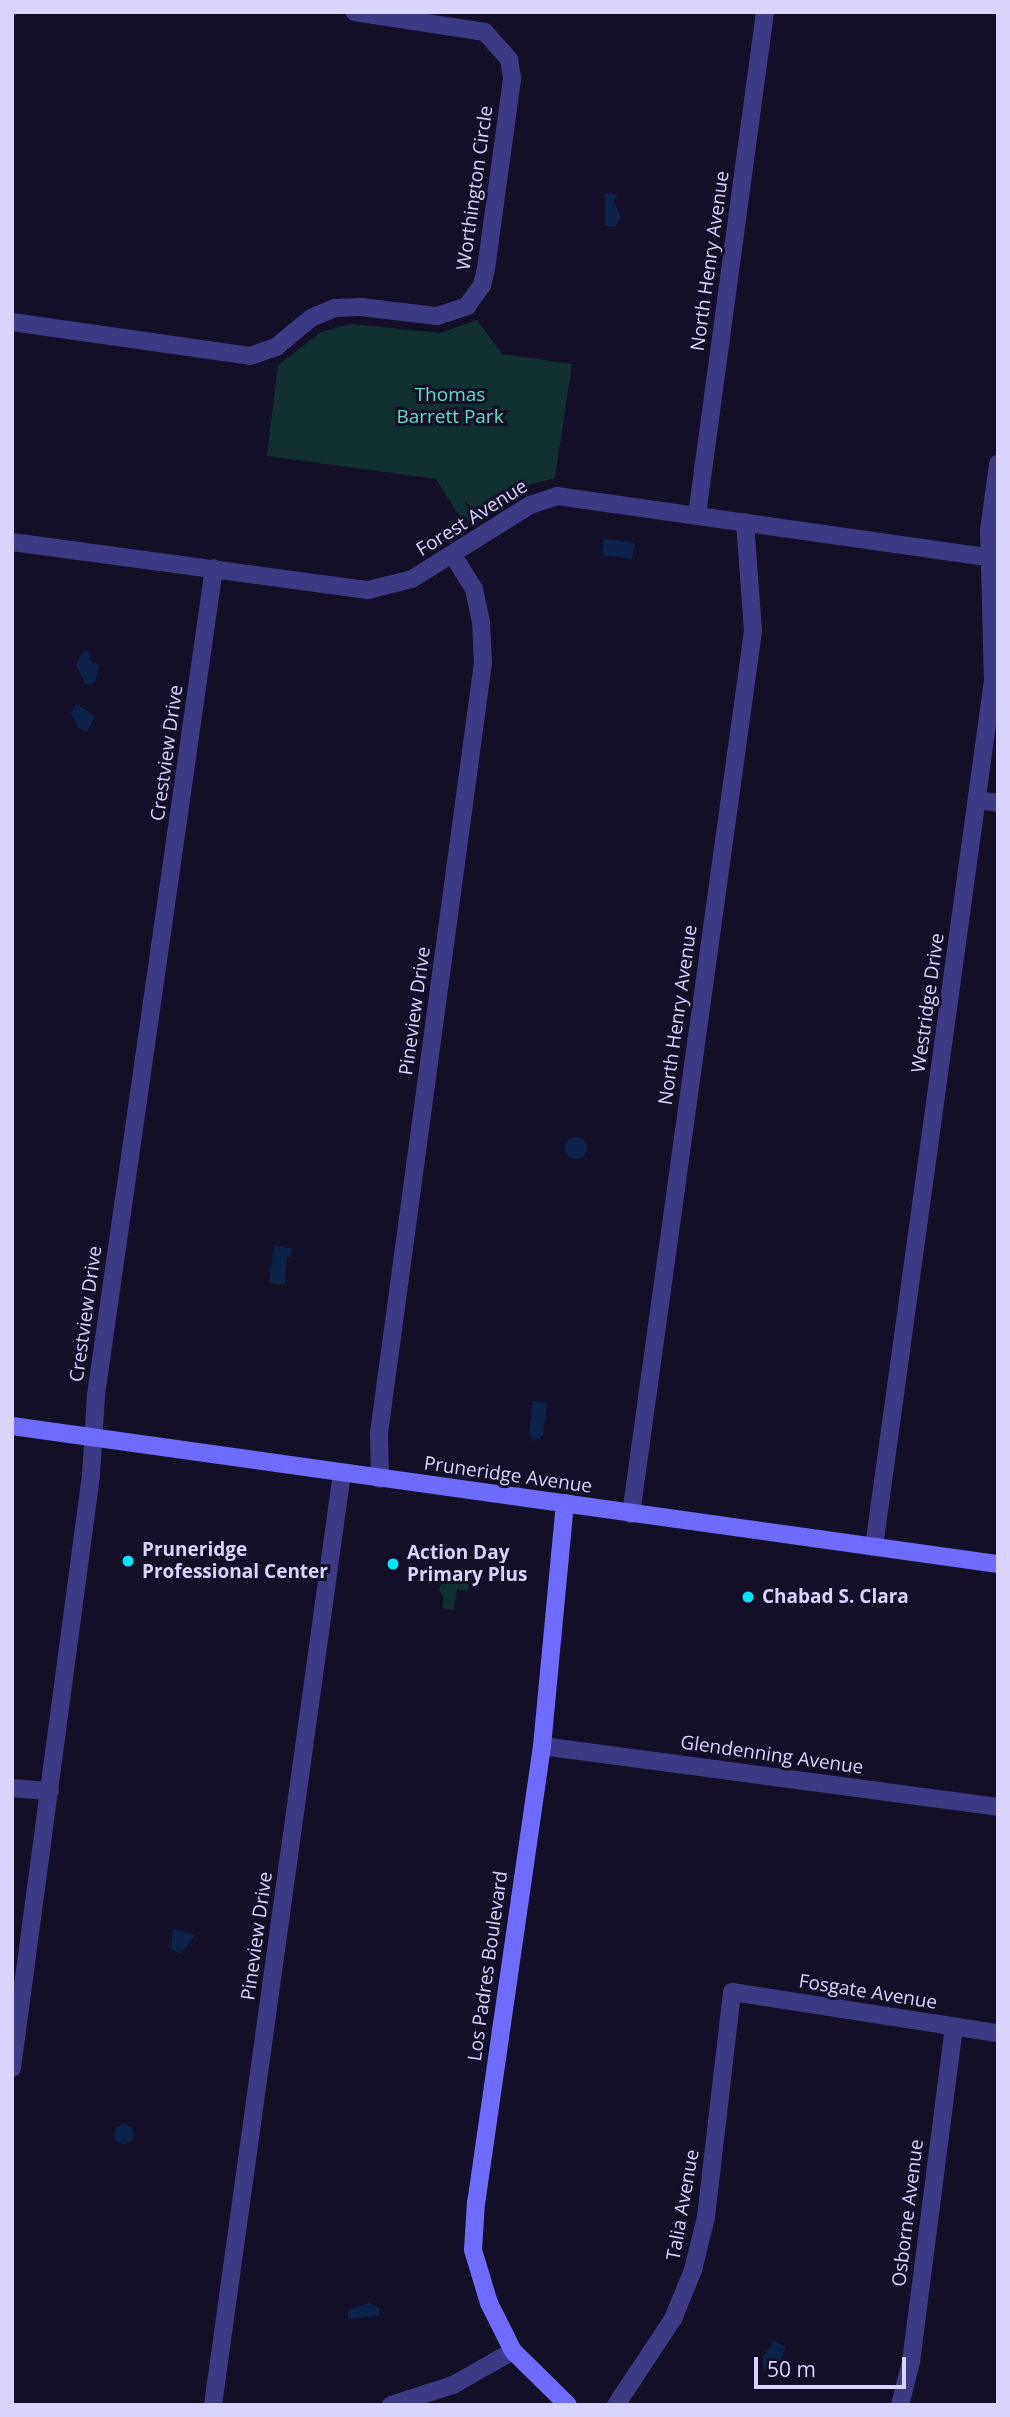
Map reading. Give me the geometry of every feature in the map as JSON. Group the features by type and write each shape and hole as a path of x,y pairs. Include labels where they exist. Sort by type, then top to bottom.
{"main road":[{"name":"Pruneridge Avenue","path":"12,1426 998,1564"},
{"name":"Los Padres Boulevard","path":"565,1503 541,1746 473,2250 489,2303 513,2351 568,2405"}],"street":[{"name":"Worthington Circle","path":"12,323 250,356 276,347 311,318 335,308 361,306 438,316 467,306 482,285 486,269 512,78 509,59 485,32 355,12"},
{"name":"North Henry Avenue","path":"697,515 765,12"},
{"name":"Westridge Drive","path":"874,1547 993,681 994,559 989,530 998,464"},
{"name":"Forest Avenue","path":"12,542 368,590 412,579 543,498 572,498 994,559"},
{"name":"North Henry Avenue","path":"631,1514 753,631 745,522"},
{"name":"Pineview Drive","path":"380,1479 379,1433 482,663 481,622 474,589 453,556"},
{"name":"Crestview Drive","path":"12,2068 50,1791 93,1438 214,568"},
{"path":"978,800 998,803"},
{"name":"Pineview Drive","path":"213,2405 342,1473"},
{"name":"Glendenning Avenue","path":"541,1746 998,1807"},
{"path":"12,1788 50,1791"},
{"name":"Fosgate Avenue","path":"732,1992 998,2033"},
{"name":"Talia Avenue","path":"616,2405 674,2319 693,2270 706,2217 732,1992"},
{"name":"Osborne Avenue","path":"900,2405 911,2362 954,2027"},
{"path":"391,2405 453,2385 513,2351"}],"green space":[{"name":"Thomas Barrett Park","path":"477,320 502,354 572,364 555,478 531,484 466,526 436,479 267,456 278,365 321,332 351,324 440,333"},
{"path":"444,1573 470,1576 468,1591 457,1590 454,1610 442,1608 444,1599 439,1590"}],"water":[{"path":"605,193 617,194 614,201 621,218 615,227 605,226"},
{"path":"604,539 635,543 632,559 602,555"},
{"path":"83,651 89,652 91,662 99,665 96,680 90,684 85,683 76,665"},
{"path":"76,704 95,716 87,732 78,727 71,713"},
{"path":"576,1137 584,1140 587,1148 584,1156 576,1159 568,1156 565,1148 568,1140"},
{"path":"274,1246 292,1248 291,1257 287,1256 285,1285 269,1283"},
{"path":"533,1401 547,1403 543,1436 534,1441 529,1434"},
{"path":"173,1929 195,1935 181,1954 171,1949"},
{"path":"124,2124 131,2127 134,2134 131,2141 124,2144 117,2141 114,2134 117,2127"},
{"path":"369,2303 379,2308 380,2316 348,2319 348,2310"},
{"path":"774,2341 785,2346 781,2364 777,2370 763,2370 763,2357"}],"place":[{"name":"Pruneridge Professional Center","path":"128,1561"},
{"name":"Action Day Primary Plus","path":"393,1564"},
{"name":"Chabad S. Clara","path":"748,1597"}]}
